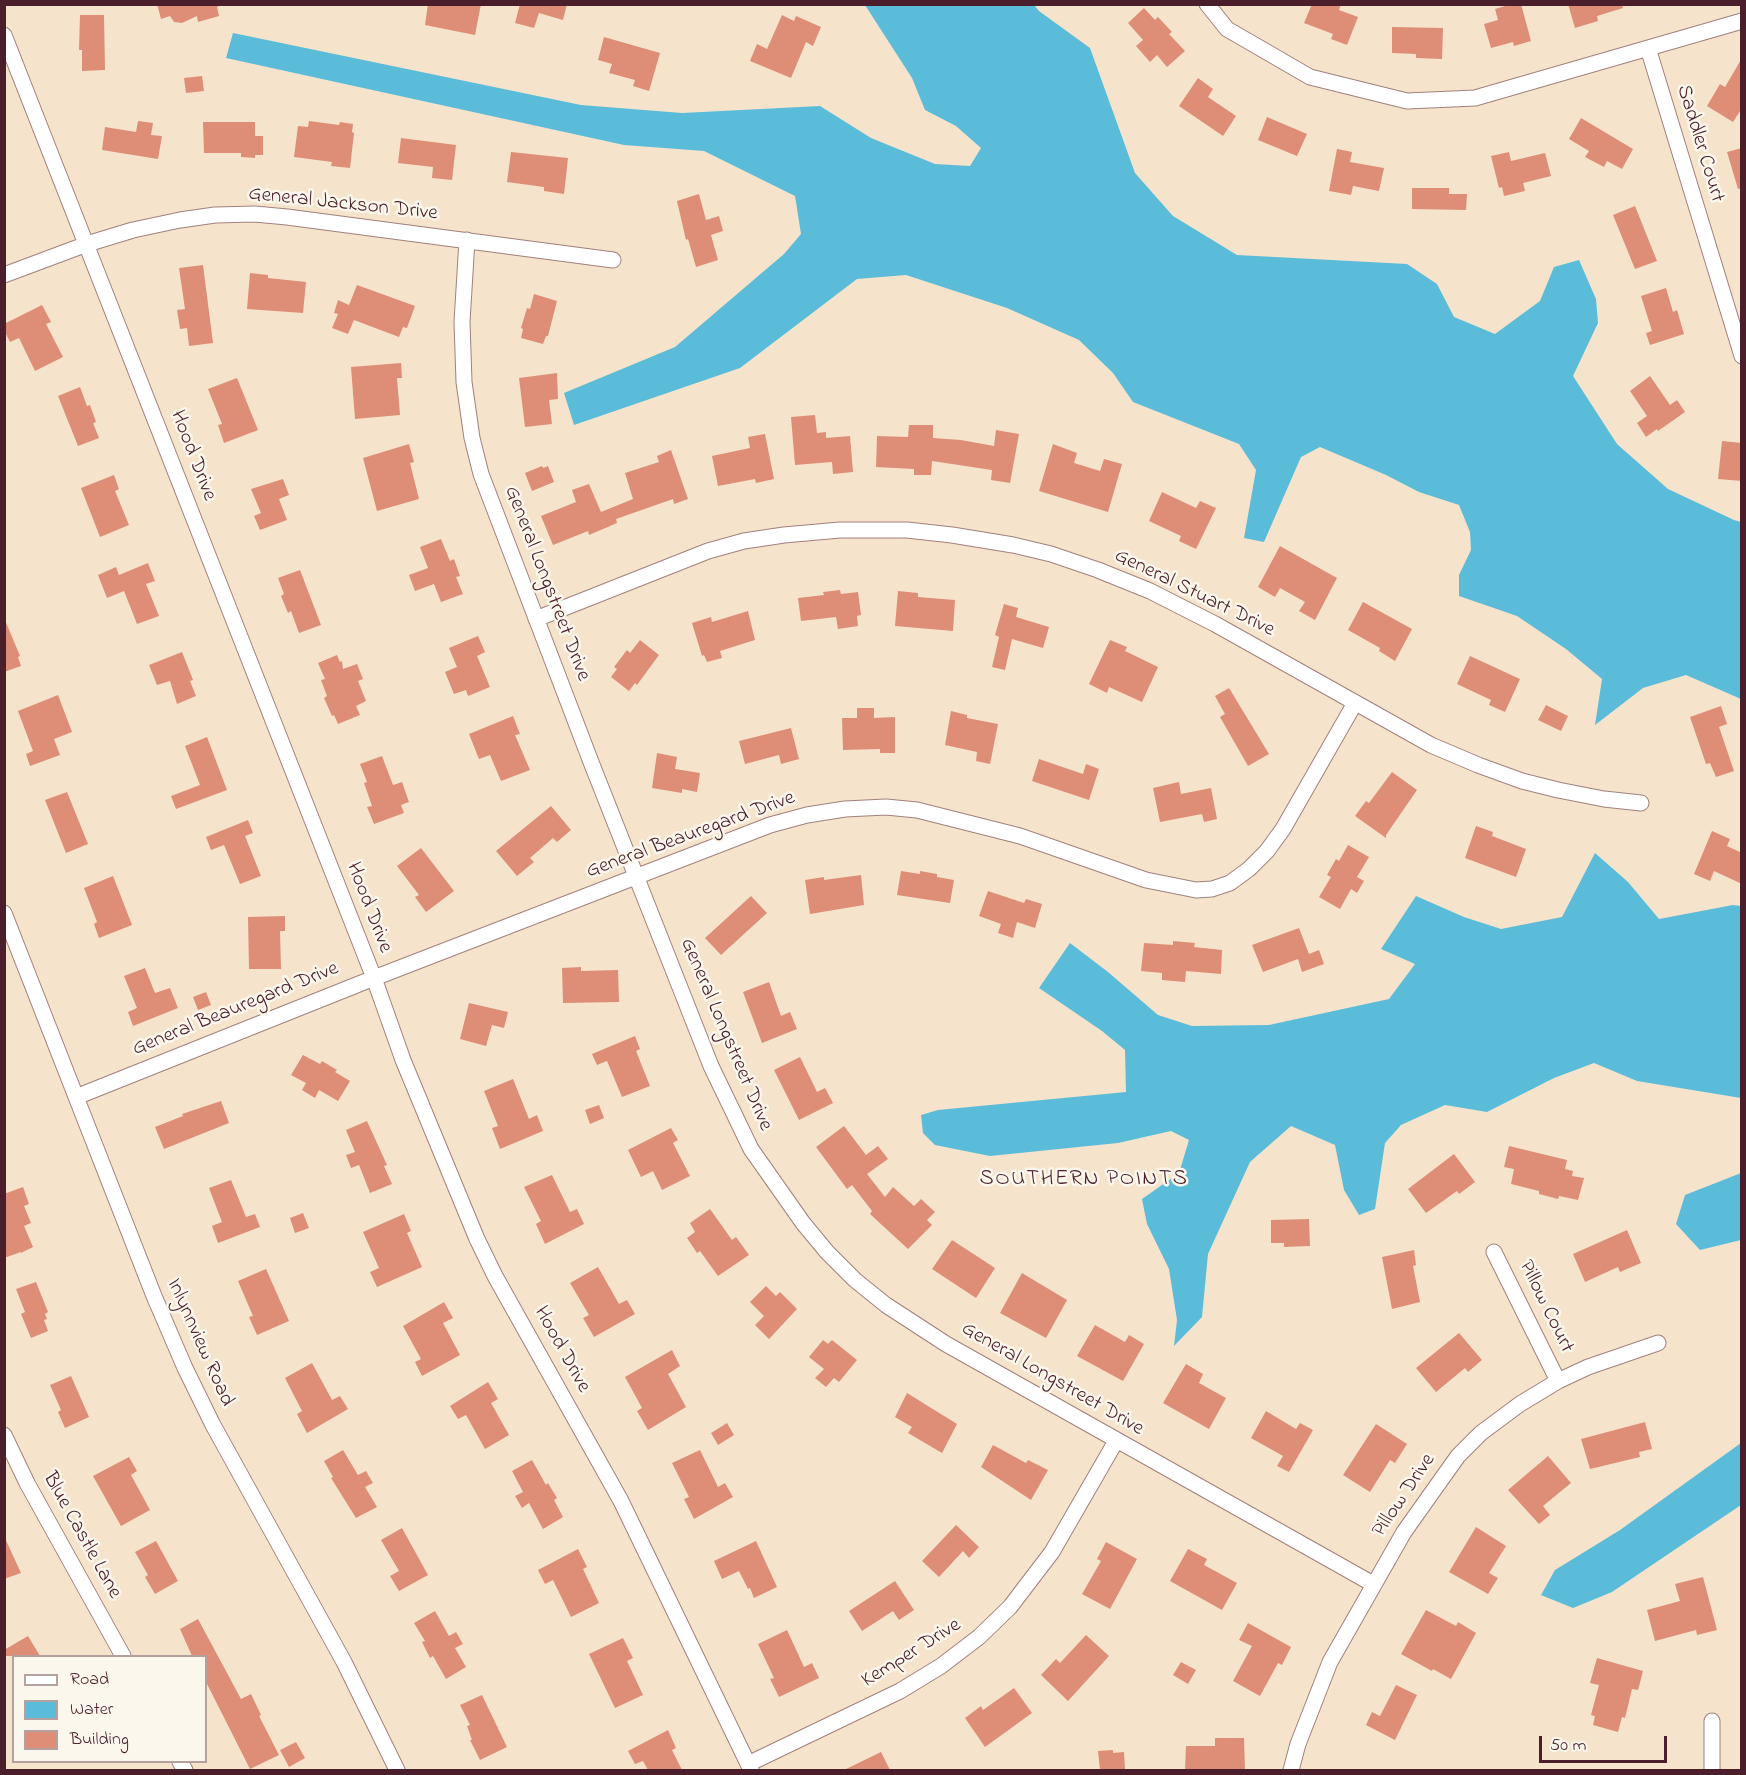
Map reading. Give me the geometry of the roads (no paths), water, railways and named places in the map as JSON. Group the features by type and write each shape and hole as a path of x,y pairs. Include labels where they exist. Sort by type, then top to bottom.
{"street":[{"path":"1207,4 1227,29 1310,77 1407,101 1475,98 1742,21"},
{"name":"Hood Drive","path":"4,35 374,978 403,1060 477,1239 495,1276 621,1501 750,1767"},
{"name":"Saddler Court","path":"1648,48 1742,356"},
{"name":"General Jackson Drive","path":"4,275 87,244 133,230 215,215 255,214 613,260"},
{"name":"General Longstreet Drive","path":"467,240 462,347 464,382 472,438 481,474 711,1066 751,1149 827,1252 855,1280 886,1305 946,1344 1373,1584"},
{"name":"General Stuart Drive","path":"536,619 708,551 784,535 840,530 907,531 1013,545 1052,554 1140,587 1215,624 1431,745 1478,765 1522,780 1581,795 1641,803"},
{"name":"General Beauregard Drive","path":"76,1097 374,978 770,825 817,813 886,807 917,810 1009,833 1146,880 1196,890 1212,889 1230,883 1249,869 1267,851 1283,829 1355,703"},
{"name":"Inlynnview Road","path":"4,913 154,1296 198,1397 323,1621 397,1770"},
{"name":"Pillow Court","path":"1494,1252 1558,1381"},
{"name":"Pillow Drive","path":"1291,1770 1308,1716 1330,1662 1404,1532 1458,1456 1481,1433 1504,1415 1558,1381 1588,1367 1658,1343"},
{"name":"Blue Castle Lane","path":"4,1435 11,1466 122,1655"},
{"name":"Kemper Drive","path":"750,1767 900,1691 941,1666 979,1637 1010,1607 1052,1552 1116,1441"},
{"path":"1712,1721 1712,1770"}],"water":[{"path":"865,5 1034,5 1090,48 1135,173 1173,216 1237,255 1407,264 1437,284 1454,317 1495,334 1540,301 1554,267 1579,260 1596,299 1598,323 1573,376 1617,444 1668,489 1741,522 1741,699 1686,675 1643,688 1595,725 1602,679 1566,649 1517,616 1459,596 1459,575 1471,550 1470,532 1459,505 1419,492 1386,475 1320,447 1301,457 1264,542 1244,538 1256,470 1239,444 1133,402 1113,373 1079,340 1007,308 906,275 857,279 740,368 574,425 564,393 675,347 784,254 801,234 795,196 704,151 624,145 226,58 233,33 581,105 682,113 820,106 871,138 935,164 970,166 981,148 956,126 925,110 912,78"},
{"path":"1595,853 1628,882 1659,919 1733,905 1741,906 1741,1098 1637,1081 1594,1063 1554,1078 1487,1112 1445,1105 1401,1125 1385,1143 1375,1209 1359,1215 1344,1190 1335,1145 1291,1126 1250,1162 1208,1254 1202,1317 1174,1346 1177,1320 1169,1269 1147,1224 1142,1199 1179,1173 1189,1140 1171,1131 1118,1143 990,1156 935,1145 923,1133 921,1115 938,1110 1126,1092 1125,1050 1102,1031 1039,988 1070,943 1158,1015 1192,1026 1269,1025 1389,999 1415,964 1381,949 1416,896 1464,917 1501,929 1562,917"},
{"path":"1741,1173 1741,1240 1700,1250 1676,1224 1685,1195"},
{"path":"1741,1443 1741,1505 1612,1592 1573,1608 1541,1595 1555,1570 1620,1530"}],"district":[{"name":"SOUTHERN POINTS","path":"1084,1180"}]}
